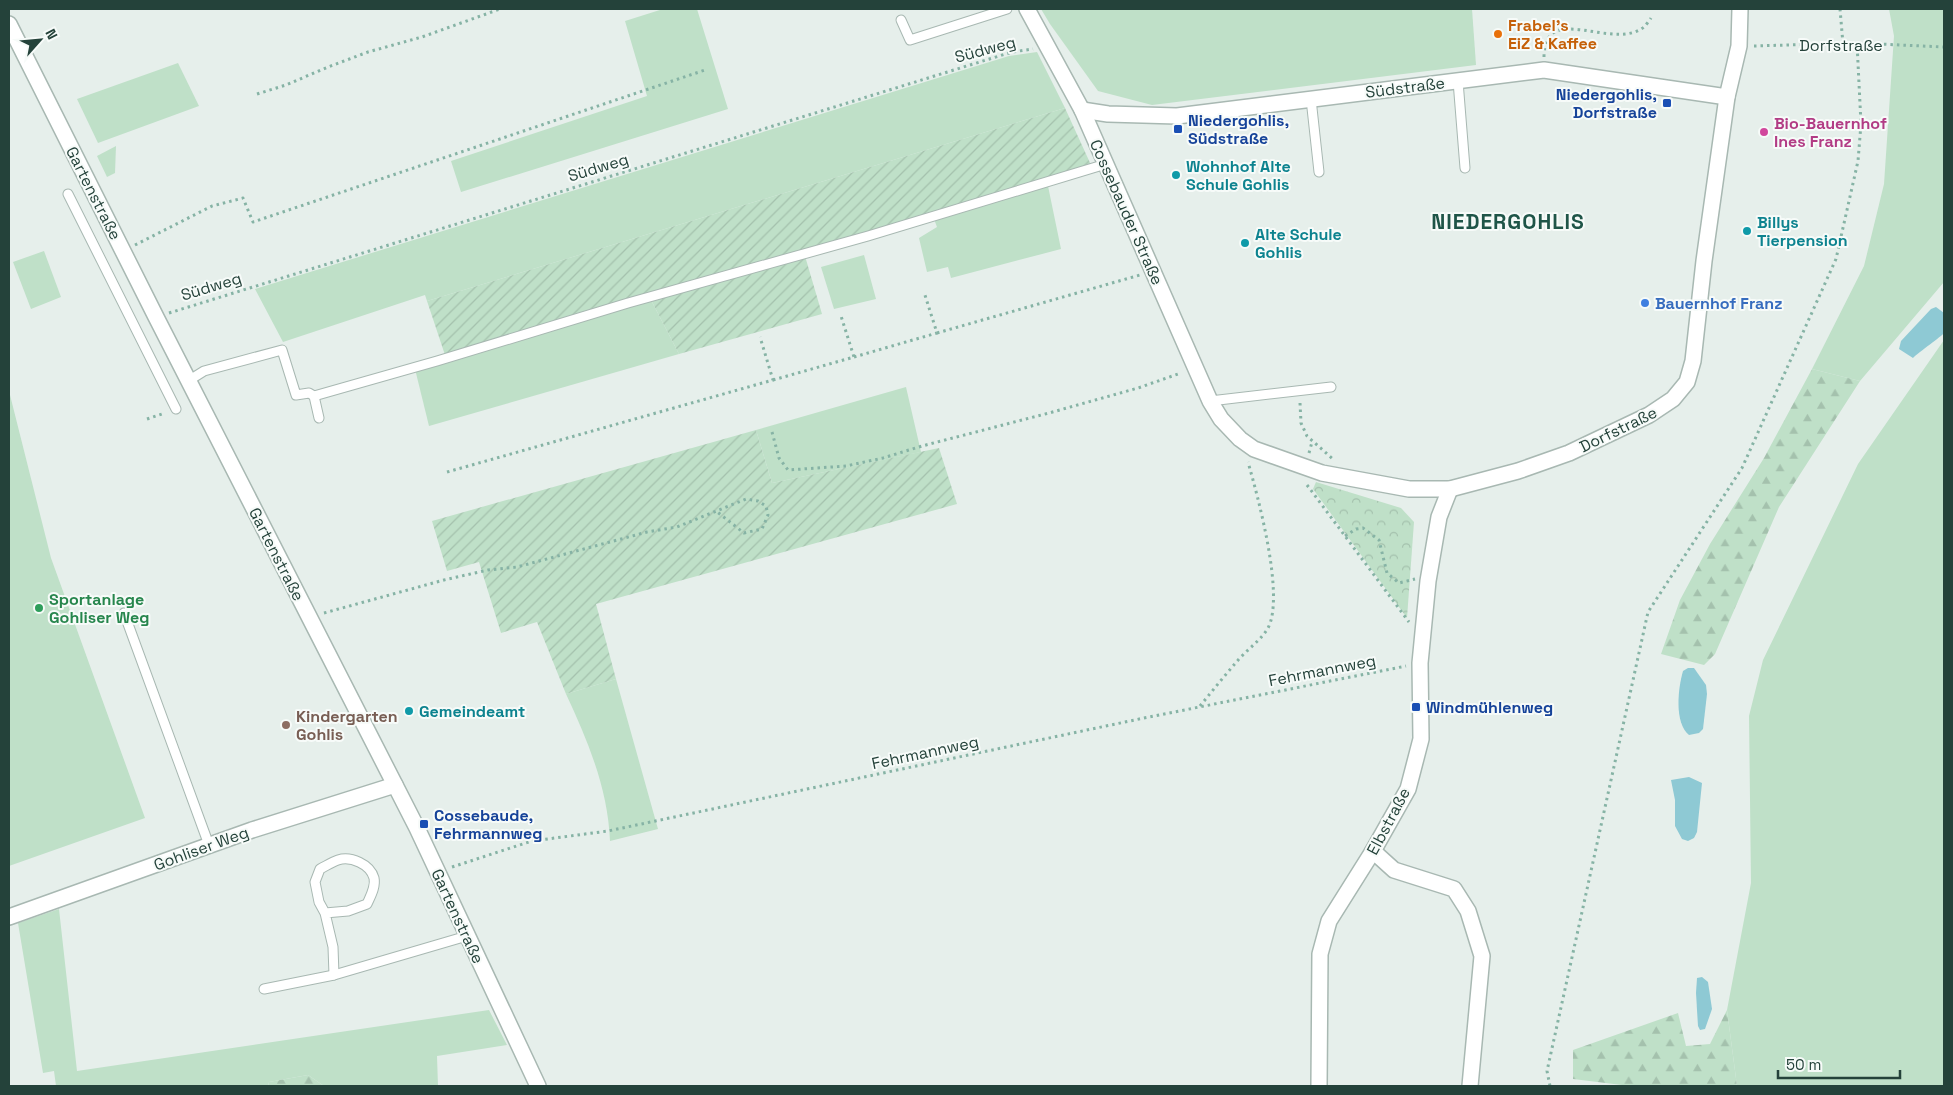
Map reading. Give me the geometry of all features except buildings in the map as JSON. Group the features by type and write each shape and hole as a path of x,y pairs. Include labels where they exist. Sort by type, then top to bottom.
{"street":[{"name":"Cossebauder Straße","path":"1027,9 1082,110 1210,400 1221,419"},
{"name":"Dorfstraße","path":"1221,419 1240,439 1254,449 1322,473 1409,489 1450,489 1518,471 1569,453 1649,415 1674,399 1687,382 1692,360 1706,243 1727,97 1739,46 1740,9"},
{"name":"Gartenstraße","path":"9,24 156,318 417,828 538,1086"},
{"name":"Südstraße","path":"1082,110 1108,114 1177,116 1544,70 1727,97"},
{"name":"Elbstraße","path":"1319,1086 1320,954 1329,921 1373,851 1408,789 1421,739 1420,663 1428,581 1439,517 1450,489"},
{"name":"Gohliser Weg","path":"9,917 252,830 395,785"},
{"path":"1373,851 1394,870 1454,889 1468,911 1482,956 1470,1086"}],"lane":[{"path":"901,20 910,40 1007,9"},
{"path":"1458,81 1465,168"},
{"path":"1311,99 1318,172"},
{"path":"188,381 204,371 282,350 296,395 309,393 314,396 438,361 628,303 868,236 1106,164"},
{"path":"68,194 176,410"},
{"path":"1210,400 1331,387"},
{"path":"314,396 319,418"},
{"path":"124,613 209,845"},
{"path":"326,913 348,911 367,904 372,892 374,878 366,866 351,858 339,860 320,869 315,882 319,902 326,913 333,947 334,976"},
{"path":"264,989 334,976 468,936"}],"path":[{"path":"257,94 286,86 328,66 422,37 500,9"},
{"path":"1840,9 1842,44"},
{"path":"1575,24 1626,33 1644,27 1651,18"},
{"path":"1544,70 1546,37 1553,28 1558,26"},
{"path":"1550,1086 1547,1071 1648,612 1742,468 1836,259 1858,161 1861,124 1857,44"},
{"name":"Dorfstraße","path":"1739,46 1857,44 1944,47"},
{"name":"Südweg","path":"156,318 191,305 1012,52 1048,47"},
{"path":"123,251 212,206 243,198 253,222 705,70"},
{"path":"448,472 1115,283 1153,270"},
{"path":"924,292 937,333"},
{"path":"841,316 854,357"},
{"path":"760,337 773,380"},
{"path":"772,432 779,458 788,470 846,466 883,458 1049,413 1164,380 1196,367"},
{"path":"1299,391 1303,430 1312,442 1333,458 1341,477"},
{"path":"1200,707 1241,657 1261,638 1273,614 1272,579 1263,521 1246,453 1247,444"},
{"path":"1297,464 1300,475 1413,628 1423,633"},
{"path":"309,616 444,580 488,570 517,567 647,532 677,527 716,511 746,499 758,501 766,506 768,515 762,529 744,533 716,511"},
{"path":"1345,536 1356,529 1363,528 1379,540 1387,573 1398,583 1416,579 1428,581"},
{"name":"Fehrmannweg","path":"437,872 532,841 608,831 1420,663"}],"green space":[{"path":"663,9 697,9 728,109 461,192 451,161 647,96 625,21"},
{"path":"1041,9 1472,9 1476,65 1152,105 1098,91"},
{"path":"1889,9 1944,9 1944,282 1860,381 1812,369 1864,266 1884,184 1894,36"},
{"path":"1037,52 1065,108 427,301 425,295 283,342 255,289 1009,56"},
{"path":"178,63 199,106 98,143 77,99"},
{"path":"1065,108 1091,165 1088,167 1092,173 805,256 822,314 679,354 651,300 447,361 427,301"},
{"path":"116,146 115,173 107,177 97,156"},
{"path":"1048,186 1061,249 951,278 948,267 927,272 919,238 937,227 934,219"},
{"path":"44,251 61,297 31,309 13,262"},
{"path":"864,255 876,299 834,309 821,267"},
{"path":"651,300 679,354 429,426 415,369"},
{"path":"1944,340 1944,1086 1737,1086 1727,1010 1751,883 1749,716 1763,660 1858,464"},
{"path":"1812,369 1860,381 1779,507 1715,654 1704,665 1661,654 1680,600 1710,544 1764,458"},
{"path":"906,387 921,452 772,483 756,430"},
{"name":"Sportanlage Gohliser Weg","path":"9,391 51,558 145,818 9,866"},
{"path":"756,430 772,483 939,448 957,504 596,604 616,679 566,694 537,622 501,633 479,562 447,571 432,521"},
{"path":"1316,482 1401,508 1414,522 1407,618 1313,489"},
{"path":"616,679 658,829 610,841 605,803 596,766 566,694"},
{"path":"59,909 77,1071 489,1010 507,1045 437,1056 438,1086 324,1086 308,1075 269,1082 268,1086 56,1086 54,1071 43,1073 18,923"},
{"path":"1727,1010 1737,1086 1630,1086 1573,1079 1573,1050 1678,1013 1686,1046 1710,1044"},
{"path":"308,1075 324,1086 268,1086 269,1082"}],"water":[{"path":"1936,307 1944,313 1944,333 1913,358 1899,349 1901,341 1931,309"},
{"path":"1688,668 1694,668 1706,685 1707,694 1703,729 1699,733 1689,735 1684,730 1681,722 1678,705 1683,671"},
{"path":"1689,777 1702,783 1697,832 1694,838 1688,841 1682,839 1675,826 1675,800 1671,780"},
{"path":"1702,977 1708,982 1712,1009 1705,1029 1700,1030 1698,1026 1696,993 1697,978"}],"place":[{"name":"Frabel’s EiZ & Kaffee","path":"1498,34"},
{"name":"Niedergohlis, Dorfstraße","path":"1667,103"},
{"name":"Niedergohlis, Südstraße","path":"1178,129"},
{"name":"Bio-Bauernhof Ines Franz","path":"1764,132"},
{"name":"Wohnhof Alte Schule Gohlis","path":"1176,175"},
{"name":"Billys Tierpension","path":"1747,231"},
{"name":"Alte Schule Gohlis","path":"1245,243"},
{"name":"Bauernhof Franz","path":"1645,303"},
{"name":"Sportanlage Gohliser Weg","path":"39,608"},
{"name":"Windmühlenweg","path":"1416,707"},
{"name":"Gemeindeamt","path":"409,711"},
{"name":"Kindergarten Gohlis","path":"286,725"},
{"name":"Cossebaude, Fehrmannweg","path":"424,824"}],"district":[{"name":"NIEDERGOHLIS","path":"1508,222"}]}
